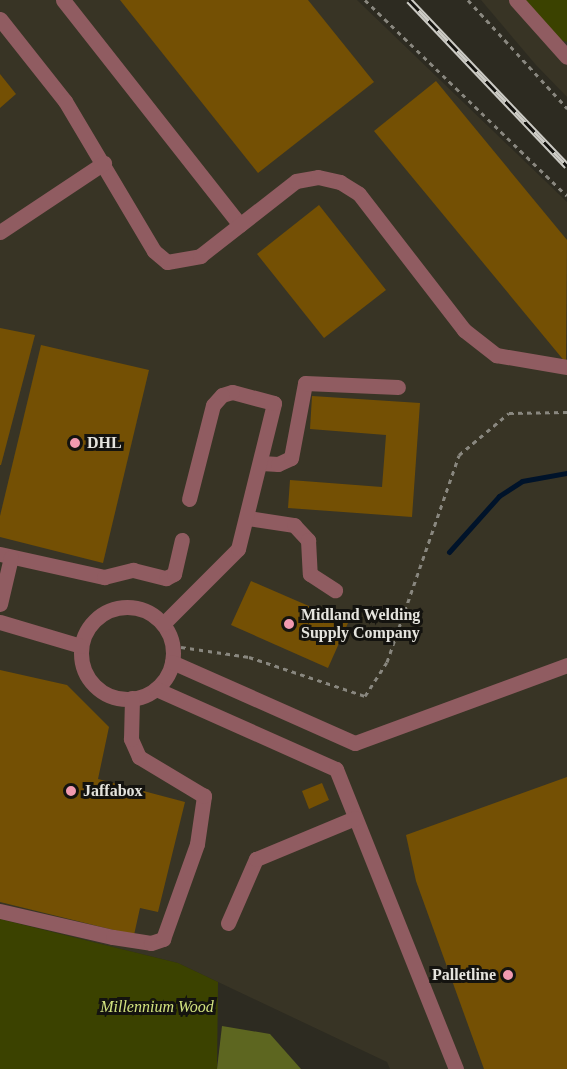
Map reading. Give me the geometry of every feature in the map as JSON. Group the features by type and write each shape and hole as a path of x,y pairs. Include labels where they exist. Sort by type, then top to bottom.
{"street":[{"path":"63,0 240,225"},
{"path":"516,0 567,57"},
{"path":"0,19 65,101 104,163 154,251 167,261 200,256 296,181 318,177 340,182 359,194 464,330 496,355 567,367"},
{"path":"0,232 104,163"},
{"path":"261,462 278,464 291,458 305,383 398,387"},
{"path":"163,624 238,549 248,518 274,403 232,392 222,395 213,405 189,499"},
{"path":"248,518 294,525 308,540 310,574 335,590"},
{"path":"0,604 6,555 104,577 133,570 166,578 174,574 182,540"},
{"path":"119,607 140,608 163,624 173,646 172,662 156,689 132,699 103,692 90,682 81,646 96,618 119,607"},
{"path":"0,622 81,646"},
{"path":"172,662 355,743 567,665"},
{"path":"156,689 336,769 456,1069"},
{"path":"0,911 113,937 151,943 163,939 197,844 204,796 139,758 130,739 132,699"},
{"path":"228,923 256,859 355,818"}],"path":[{"path":"365,0 567,196"},
{"path":"468,0 567,108"},
{"path":"173,646 249,657 365,696 387,662 459,456 509,413 567,412"}],"shaded area":[{"path":"0,0 357,0 567,202 567,1069 390,1069 387,1062 178,963 0,919"},
{"path":"481,0 567,0 567,97 536,65"}],"green space":[{"path":"525,0 567,0 567,42 561,40"},
{"name":"Millennium Wood","path":"0,919 178,963 218,982 217,1069 0,1069"},
{"path":"222,1026 270,1034 301,1069 217,1069"}],"building":[{"path":"120,0 308,0 374,82 258,173"},
{"path":"0,74 16,94 0,108"},
{"path":"436,81 567,240 566,363 374,131"},
{"path":"319,205 386,290 324,338 257,254"},
{"path":"0,328 35,335 1,465 0,465"},
{"name":"DHL","path":"41,345 149,370 103,563 0,537 0,516"},
{"path":"312,396 420,403 412,517 288,508 290,480 382,487 386,435 310,429"},
{"name":"Midland Welding Supply Company","path":"251,581 348,623 328,668 231,625"},
{"name":"Jaffabox","path":"0,670 67,685 109,727 98,779 185,802 158,912 140,908 134,935 0,902"},
{"name":"Palletline","path":"567,777 567,1069 484,1069 416,881 406,835"},
{"path":"322,783 329,800 309,809 302,791"}],"waterway":[{"path":"449,552 499,496 522,481 567,473"}],"railway":[{"path":"409,0 567,166"}],"place":[{"name":"DHL","path":"75,443"},
{"name":"Midland Welding Supply Company","path":"289,624"},
{"name":"Jaffabox","path":"71,791"},
{"name":"Palletline","path":"508,975"}]}
